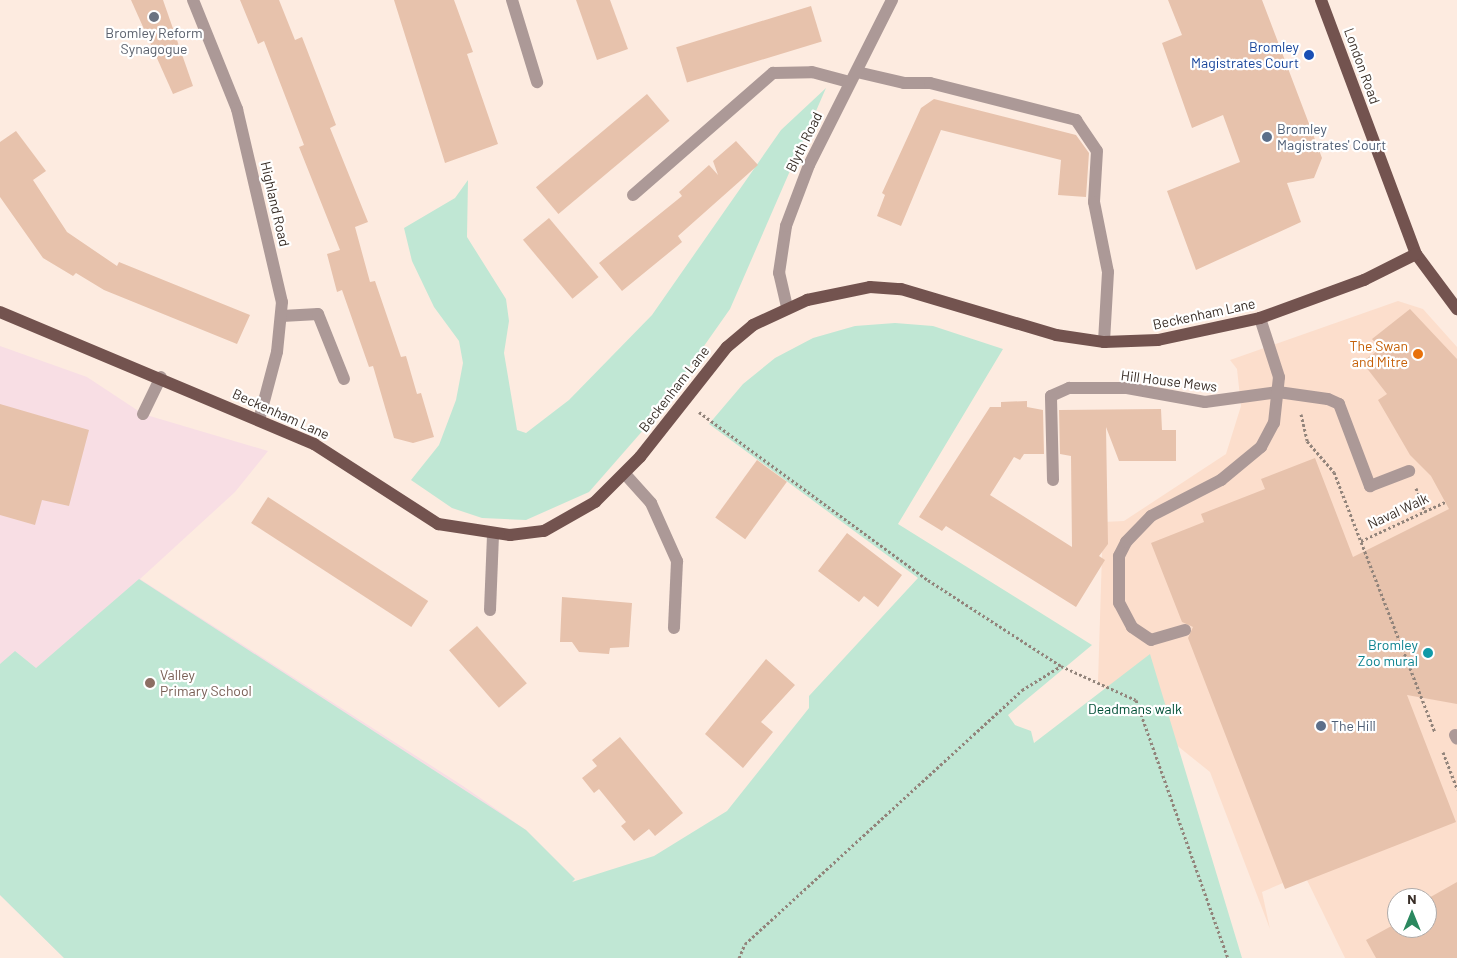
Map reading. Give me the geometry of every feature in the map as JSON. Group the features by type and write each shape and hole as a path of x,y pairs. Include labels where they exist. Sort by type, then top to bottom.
{"main road":[{"name":"London Road","path":"1322,0 1416,254 1457,309"},
{"name":"Beckenham Lane","path":"0,312 162,377 345,461 424,517 454,529 493,534 528,534 557,525 595,502 625,474 683,400 740,335 787,307 838,293 886,287 919,293 1030,330 1104,342 1180,337 1260,318 1364,280 1416,254"}],"street":[{"name":"Highland Road","path":"193,0 237,109 282,316 272,376 259,420"},
{"path":"512,0 537,82"},
{"name":"Blyth Road","path":"787,307 779,273 786,226 809,165 892,0"},
{"path":"633,195 774,73 812,72 904,83 930,83 1076,120 1097,151 1094,202 1108,272 1104,342"},
{"path":"282,316 318,314 344,380"},
{"path":"1185,630 1151,640 1132,627 1119,603 1119,556 1151,516 1252,459 1274,423 1278,392 1277,365 1260,318"},
{"path":"143,414 162,377"},
{"name":"Hill House Mews","path":"1053,480 1051,396 1069,388 1127,388 1224,403 1278,392"},
{"path":"1278,392 1304,394 1338,404 1370,486 1409,471"},
{"path":"625,474 652,502 677,561 674,628"},
{"path":"490,610 493,534"}],"path":[{"path":"1304,394 1300,423 1304,432 1334,472 1437,736"},
{"path":"683,400 880,548 1061,666 1136,700 1228,958"},
{"path":"1409,471 1425,512"},
{"name":"Naval Walk","path":"1361,541 1445,502"},
{"path":"739,958 745,944 1022,690 1061,666"},
{"path":"1440,745 1457,789"}],"shaded area":[{"path":"1398,301 1423,309 1457,347 1457,958 1345,958 1304,874 1262,892 1270,929 1210,772 1098,682 1103,522 1124,521 1226,454 1241,406 1237,369 1230,360"},
{"name":"Valley Primary School","path":"0,346 87,377 143,414 268,451 235,492 140,579 463,786 526,830 575,879 64,958 0,895"}],"green space":[{"path":"826,88 730,309 652,420 589,492 526,520 482,518 452,508 411,480 439,445 456,400 463,363 459,341 434,307 412,261 404,228 455,198 468,180 467,237 506,299 509,321 504,353 517,430 526,433 569,400 652,315 781,130"},
{"name":"Deadmans walk","path":"895,323 933,326 1003,349 898,524 1092,645 1008,715 1015,725 1031,731 1034,743 1150,654 1242,958 64,958 0,895 0,664 15,651 36,668 139,579 526,830 575,879 572,882 654,856 727,811 809,708 809,696 918,578 709,424 743,384 775,358 813,338 855,326"}],"building":[{"path":"131,0 163,0 193,86 173,94"},
{"path":"240,0 279,0 295,40 302,37 336,125 330,128 368,222 355,227 370,282 375,281 401,357 406,356 417,394 421,393 434,437 413,443 394,438 373,366 369,367 342,290 337,292 327,254 340,250 299,147 304,145 264,41 258,44"},
{"path":"394,0 454,0 473,52 467,54 498,144 445,163"},
{"path":"576,0 610,0 628,49 597,60"},
{"name":"Bromley Magistrates' Court","path":"1168,0 1262,0 1322,158 1314,178 1287,183 1301,222 1196,270 1167,191 1240,162 1223,115 1192,128 1162,43 1182,35"},
{"path":"811,6 822,41 687,83 676,47"},
{"path":"647,94 669,121 558,214 536,187"},
{"path":"934,99 1076,135 1089,153 1086,197 1058,195 1061,160 941,130 901,226 877,216 885,195 882,193 921,108"},
{"path":"16,131 46,171 33,180 67,232 117,266 119,262 250,315 237,344 104,290 76,273 73,276 43,258 0,197 0,142"},
{"path":"736,141 758,165 678,236 682,242 622,291 599,263 682,196 679,192 709,165 718,175 713,161"},
{"path":"549,218 598,277 572,299 523,240"},
{"name":"The Hill","path":"1410,309 1457,359 1457,704 1407,695 1456,822 1285,889 1188,638 1193,627 1182,622 1151,543 1204,522 1201,514 1265,489 1261,479 1315,458 1353,557 1449,509 1431,476 1410,455 1378,400 1387,394 1362,362 1380,349 1372,339"},
{"path":"1027,401 1027,407 1043,410 1044,454 1024,454 1020,460 1014,457 990,495 1072,547 1071,456 1060,454 1059,410 1161,409 1162,430 1176,430 1176,461 1119,461 1106,427 1108,544 1099,556 1105,560 1076,607 946,526 942,531 919,517 990,407 1001,407 1001,402"},
{"path":"0,404 89,430 69,506 42,500 35,525 0,515"},
{"path":"757,460 787,482 745,539 715,517"},
{"path":"268,497 428,601 411,627 251,523"},
{"path":"847,533 902,575 878,607 864,596 859,602 818,571"},
{"path":"562,597 632,603 629,647 610,648 609,654 579,652 572,642 560,642"},
{"path":"477,626 527,683 499,708 449,650"},
{"path":"766,659 795,685 761,722 773,732 743,768 705,734"},
{"path":"620,737 683,813 655,836 649,829 634,841 621,826 626,822 599,789 594,793 582,778 597,766 592,760"},
{"path":"1457,882 1457,958 1376,958 1366,940 1387,928 1387,938 1437,938 1437,893"}],"place":[{"name":"Bromley Reform Synagogue","path":"154,17"},
{"name":"Bromley Magistrates Court","path":"1309,55"},
{"name":"Bromley Magistrates' Court","path":"1267,137"},
{"name":"The Swan and Mitre","path":"1418,354"},
{"name":"Bromley Zoo mural","path":"1428,653"},
{"name":"Valley Primary School","path":"150,683"},
{"name":"The Hill","path":"1321,726"}]}
